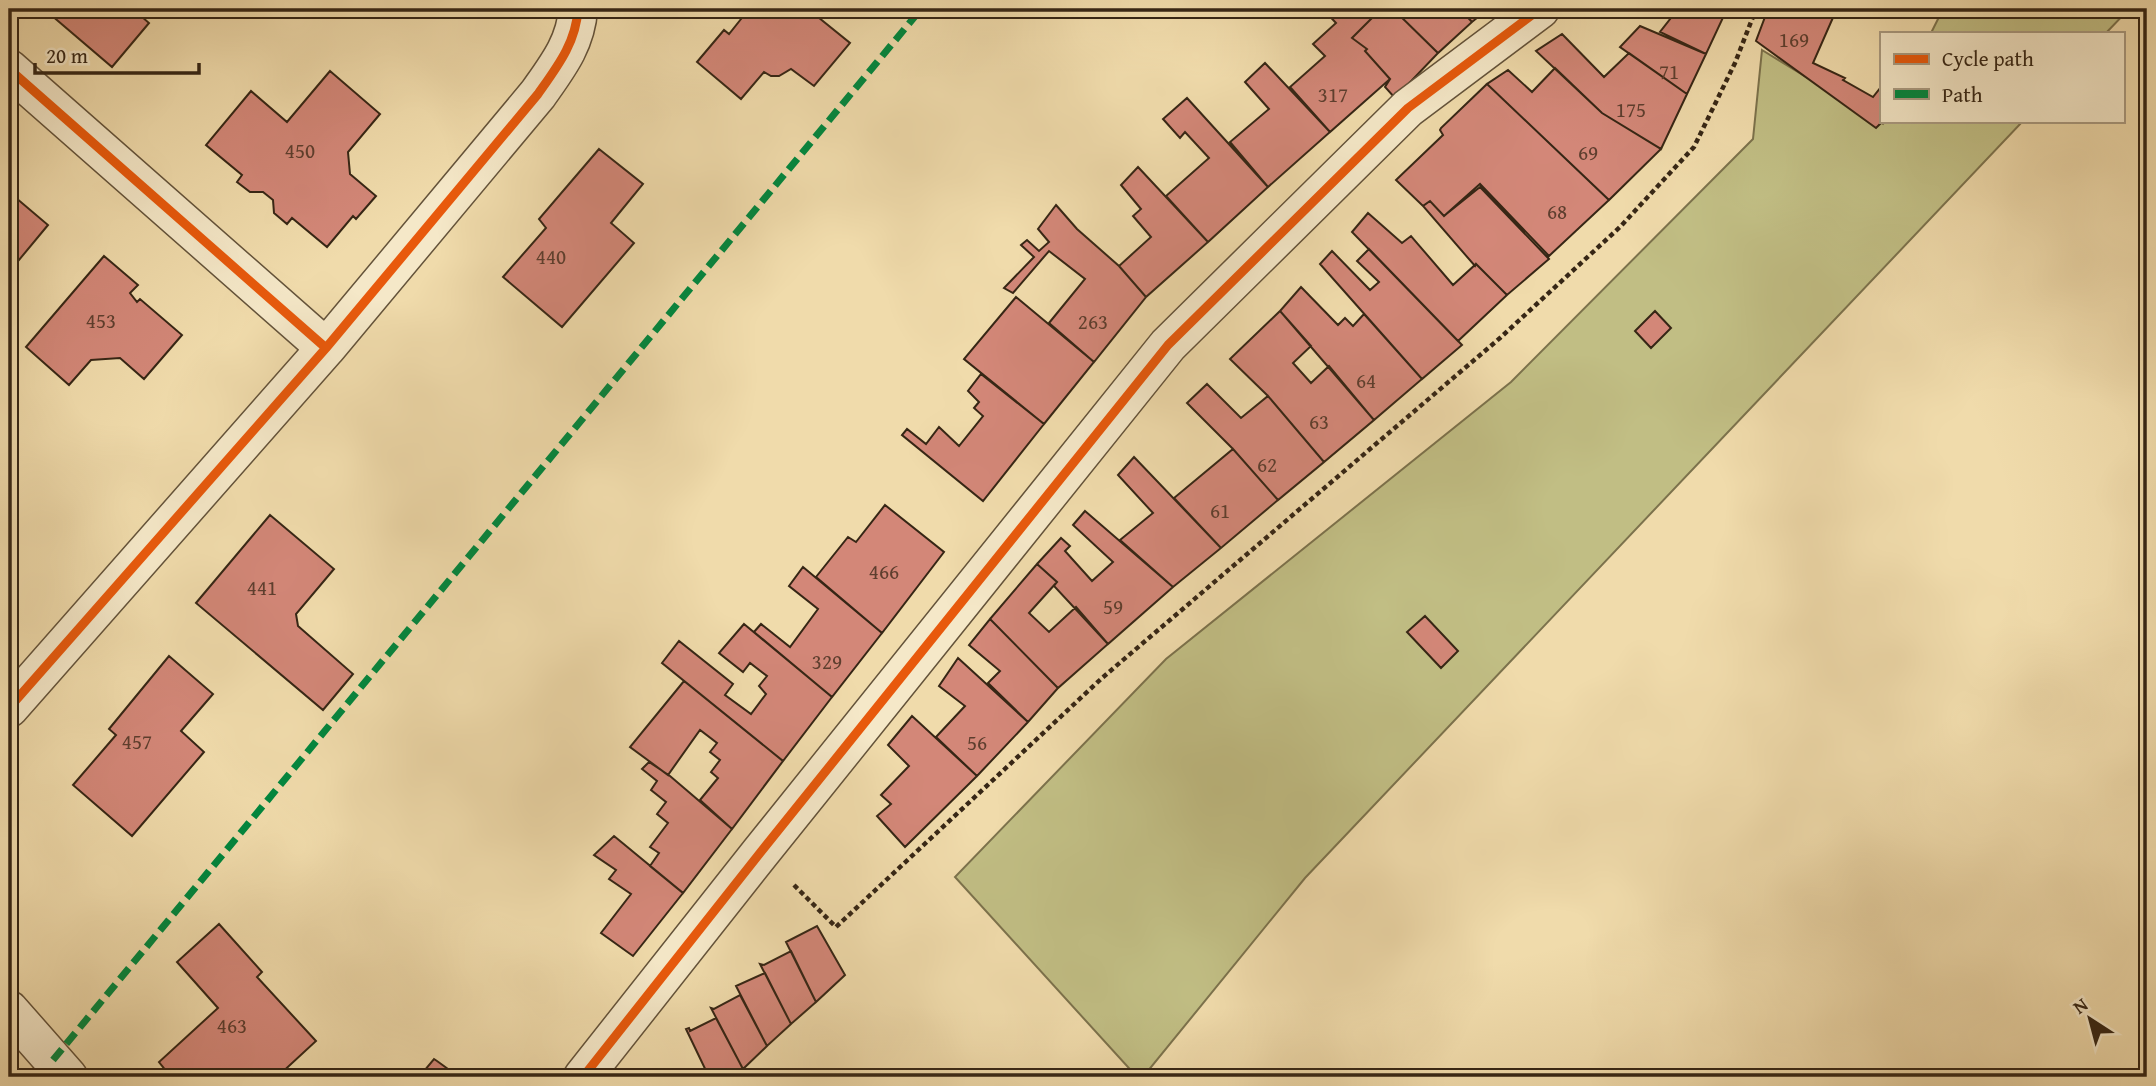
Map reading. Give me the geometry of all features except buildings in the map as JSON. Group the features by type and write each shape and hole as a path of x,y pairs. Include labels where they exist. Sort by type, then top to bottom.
{"street":[{"path":"9,708 326,348 538,94 567,52 577,22 578,9"},
{"path":"583,1077 1168,345 1408,108 1540,9"},
{"path":"9,69 326,348"},
{"path":"9,1010 68,1077"}],"path":[{"path":"760,853 836,927 1102,678 1500,338 1620,226 1694,147 1735,62 1756,9"}],"shaded area":[{"path":"1943,9 2129,9 2107,32 1932,32"},
{"path":"1762,50 1883,124 2022,122 1305,878 1143,1077 1137,1077 955,877 1166,659 1511,382 1753,139"}],"marked path":[{"path":"53,1060 921,9"}],"cycle path":[{"path":"9,708 326,348 538,94 569,44 574,33 578,9"},
{"path":"583,1077 1168,345 1408,108 1540,9"},
{"path":"9,69 326,348"}]}
